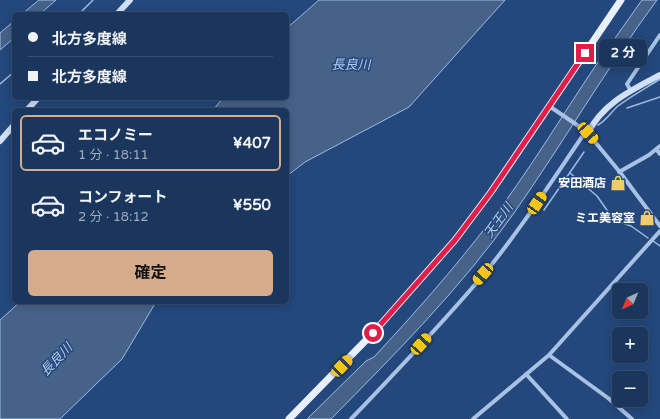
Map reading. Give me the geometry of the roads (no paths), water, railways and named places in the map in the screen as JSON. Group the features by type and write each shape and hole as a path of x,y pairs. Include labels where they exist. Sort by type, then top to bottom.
{"main road":[{"path":"289,419 373,333 455,240 491,192 621,0"}],"street":[{"path":"119,12 130,0"},
{"path":"630,91 627,84 660,35"},
{"path":"350,419 398,370 483,274 522,225 592,124 608,106 630,91 660,75"},
{"path":"29,108 36,100"},
{"path":"549,106 587,132 660,226"},
{"path":"0,140 12,127"},
{"path":"619,172 649,155 658,147 660,154"},
{"path":"473,419 549,355 660,231"},
{"path":"549,355 608,398 632,419"},
{"path":"526,374 567,419"}],"water":[{"path":"39,0 56,0 42,12 24,12"},
{"name":"長良川","path":"319,0 505,0 409,107 305,162 289,174 289,108 215,108 221,100 289,100 289,26"},
{"name":"天王川","path":"642,0 657,0 494,241 427,320 331,419 307,419 366,361 374,357 433,292 461,258 517,185 596,65"},
{"path":"12,23 12,40 0,50 0,33"},
{"name":"長良川","path":"18,304 155,304 122,359 60,419 0,419 0,320"}],"waterway":[{"path":"81,12 93,0"},
{"path":"0,84 12,74"},
{"path":"598,125 604,121 618,106 660,79"},
{"path":"627,108 660,97"},
{"path":"544,210 584,152"},
{"path":"570,173 597,196 614,220 631,226 648,238"},
{"path":"653,241 660,246"}],"place":[{"name":"安田酒店","path":"618,183"},
{"name":"ミエ美容室","path":"647,218"}]}
